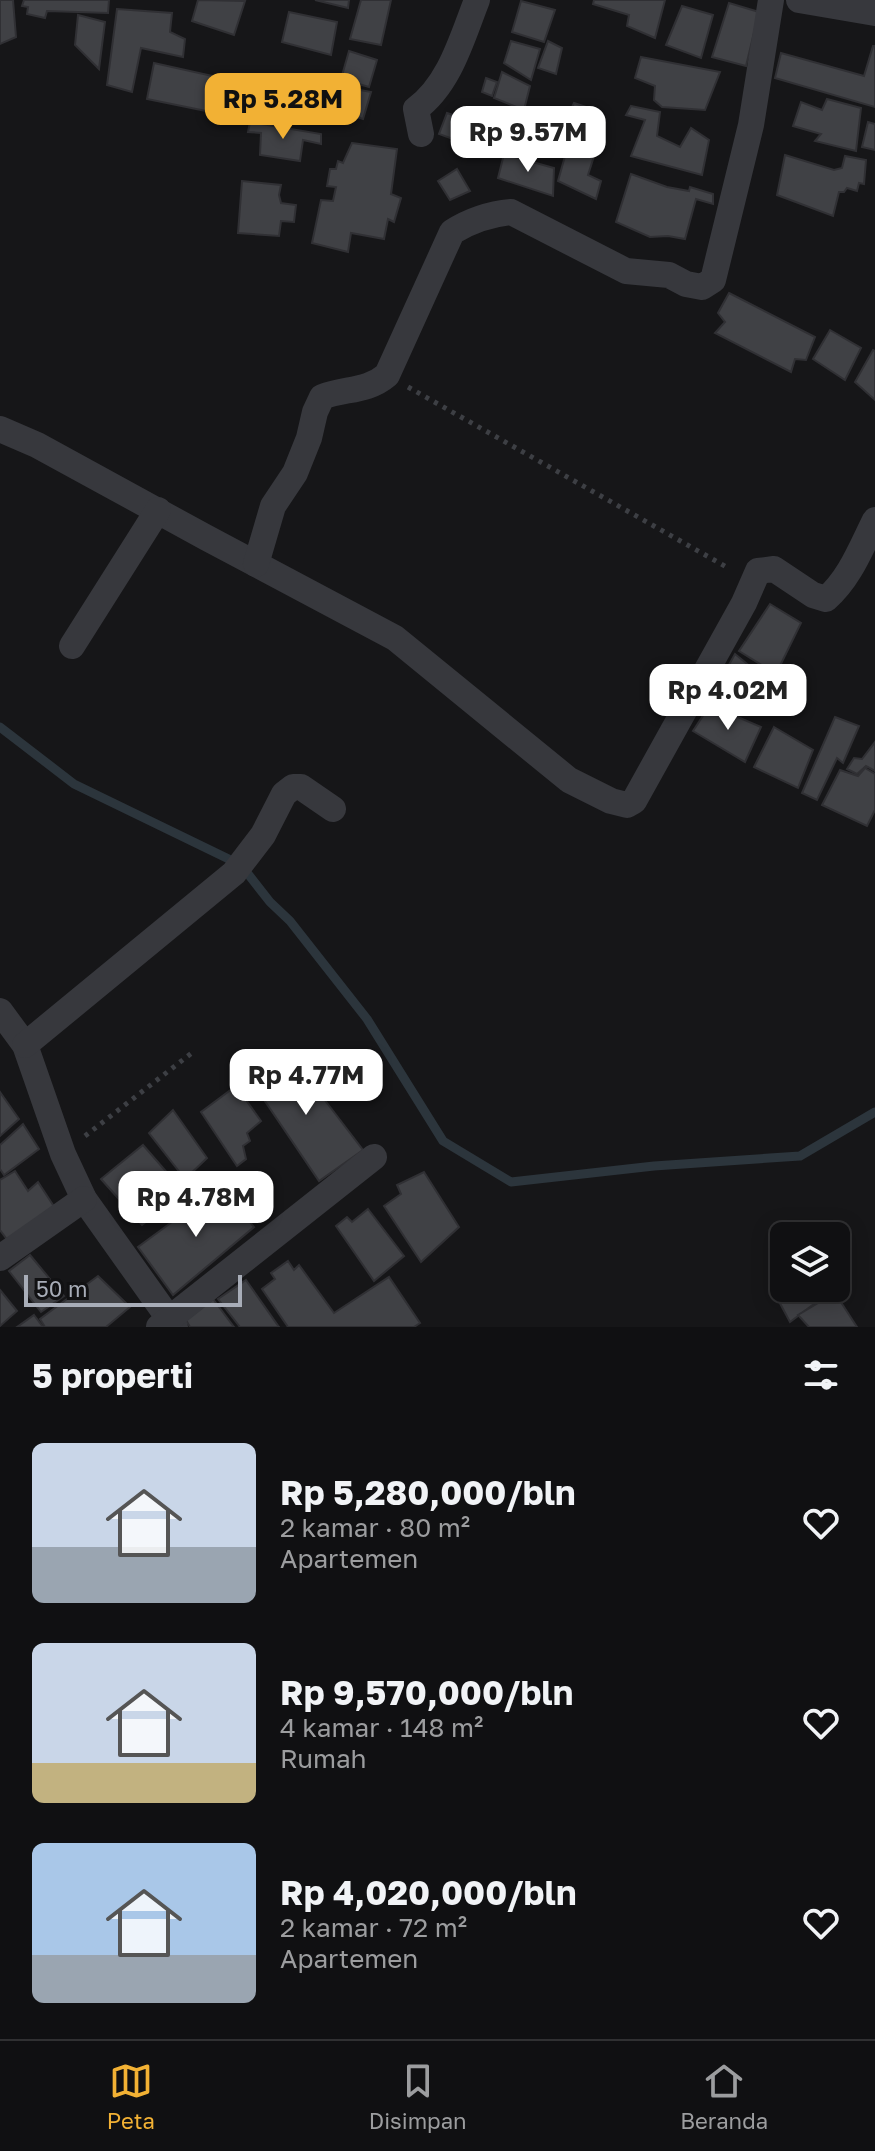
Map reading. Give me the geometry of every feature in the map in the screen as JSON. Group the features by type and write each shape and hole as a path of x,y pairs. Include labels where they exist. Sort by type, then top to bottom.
{"street":[{"path":"421,134 416,109 431,98 447,74 477,0"},
{"path":"256,564 273,506 295,473 322,397 349,388 360,390 375,385 387,375 452,232 468,222 493,213 511,212 626,271 669,275 686,284 702,287 713,280 751,125 771,0"},
{"path":"799,0 875,13"},
{"path":"0,429 37,445 395,638 569,780 611,801 627,805 634,801 679,724 758,571 774,569 813,595 826,599 849,573 875,520"},
{"path":"72,646 158,510"},
{"path":"14,1041 234,873 253,850 284,794 293,787 301,787 333,809"},
{"path":"0,1011 84,1199 168,1324 374,1157"},
{"path":"0,1258 84,1199"}],"path":[{"path":"387,375 752,581"},
{"path":"63,1154 193,1052"}],"building":[{"path":"0,0 13,0 16,37 0,44"},
{"path":"24,0 109,0 108,13 47,11 45,18 27,14 28,7 22,6"},
{"path":"198,0 245,1 234,35 192,21"},
{"path":"315,0 349,0 348,8"},
{"path":"361,0 391,0 381,45 350,39"},
{"path":"594,0 665,0 655,38 627,26 629,15 593,4"},
{"path":"521,1 555,10 544,42 512,32"},
{"path":"729,3 759,12 746,66 712,57"},
{"path":"682,6 713,15 701,58 666,45"},
{"path":"117,9 172,13 170,32 185,39 183,57 141,48 132,92 107,85"},
{"path":"289,12 337,22 331,55 282,42"},
{"path":"78,15 105,22 99,69 75,45"},
{"path":"511,41 540,49 531,80 504,63"},
{"path":"548,41 562,48 556,74 538,68"},
{"path":"873,46 875,107 775,78 781,53 864,76"},
{"path":"349,51 377,60 369,87 341,79"},
{"path":"641,57 720,72 705,110 662,107 654,100 655,86 635,78"},
{"path":"154,63 217,77 211,112 147,99"},
{"path":"502,72 530,86 524,110 494,98"},
{"path":"486,78 497,82 492,96 482,92"},
{"path":"339,86 371,92 363,119 332,109"},
{"path":"827,99 861,108 856,151 815,141 821,134 793,126 801,102 822,110"},
{"path":"574,103 595,110 589,132 565,122"},
{"path":"631,106 660,112 657,136 680,147 691,128 709,140 702,175 631,156 645,120 626,115"},
{"path":"483,109 495,113 489,134 476,128"},
{"path":"447,113 468,120 461,142 439,134"},
{"path":"250,122 321,134 321,144 303,140 300,161 260,155 261,133 248,132"},
{"path":"868,122 875,124 875,150 862,147"},
{"path":"569,142 596,150 588,175 601,181 596,199 558,181"},
{"path":"352,143 397,149 391,194 401,198 394,222 388,219 384,239 351,233 348,252 312,243 321,200 333,201 336,187 327,186 330,169 336,169 338,161 343,163"},
{"path":"504,154 554,168 553,196 498,178"},
{"path":"785,155 834,170 842,168 845,156 866,160 864,184 859,183 857,191 847,188 839,192 833,216 777,195"},
{"path":"457,169 470,191 450,200 438,181"},
{"path":"631,174 667,187 689,191 690,187 713,194 713,204 696,199 685,239 650,237 616,222"},
{"path":"242,181 281,185 281,203 296,205 294,222 281,221 279,236 238,233"},
{"path":"729,293 815,337 806,360 795,359 791,372 715,333 725,322 718,313"},
{"path":"830,330 861,348 845,380 813,359"},
{"path":"875,351 875,400 855,382"},
{"path":"770,604 801,623 776,674 739,651"},
{"path":"735,654 763,677 741,711 712,695"},
{"path":"710,705 761,727 745,762 693,731"},
{"path":"835,717 859,726 843,763 837,758 817,800 802,793"},
{"path":"774,727 813,750 798,788 754,767"},
{"path":"875,742 875,771 866,766 857,774 847,769 854,758 862,759"},
{"path":"865,768 875,774 875,810 867,826 822,805 840,770 858,776"},
{"path":"288,1052 363,1150 319,1181 250,1079"},
{"path":"236,1086 261,1121 247,1133 250,1141 243,1146 246,1159 237,1166 201,1112"},
{"path":"0,1092 19,1119 0,1136"},
{"path":"173,1110 207,1158 185,1179 149,1133"},
{"path":"23,1124 39,1149 4,1175 0,1169 0,1145"},
{"path":"143,1145 184,1192 142,1225 101,1179"},
{"path":"15,1171 28,1191 38,1182 55,1208 9,1242 0,1230 0,1180"},
{"path":"424,1172 459,1227 421,1262 384,1206 401,1194 397,1185"},
{"path":"221,1186 254,1227 173,1295 138,1247"},
{"path":"368,1209 404,1256 374,1281 336,1226 347,1217 352,1222"},
{"path":"30,1255 64,1296 41,1312 9,1271"},
{"path":"288,1261 294,1270 299,1265 334,1313 389,1277 420,1323 414,1327 288,1327 262,1289 275,1279 271,1273"},
{"path":"98,1276 130,1307 106,1327 45,1327 40,1319"},
{"path":"246,1280 279,1327 240,1327 218,1299"},
{"path":"0,1290 17,1311 0,1326"},
{"path":"213,1299 234,1327 190,1327 186,1320"},
{"path":"779,1302 816,1302 790,1322"},
{"path":"820,1302 841,1302 857,1327 809,1327 798,1315"},
{"path":"34,1315 43,1327 17,1327"}],"waterway":[{"path":"0,727 74,784 241,865 270,902 290,921 367,1019 443,1141 511,1182 654,1166 800,1156 875,1112"}]}
